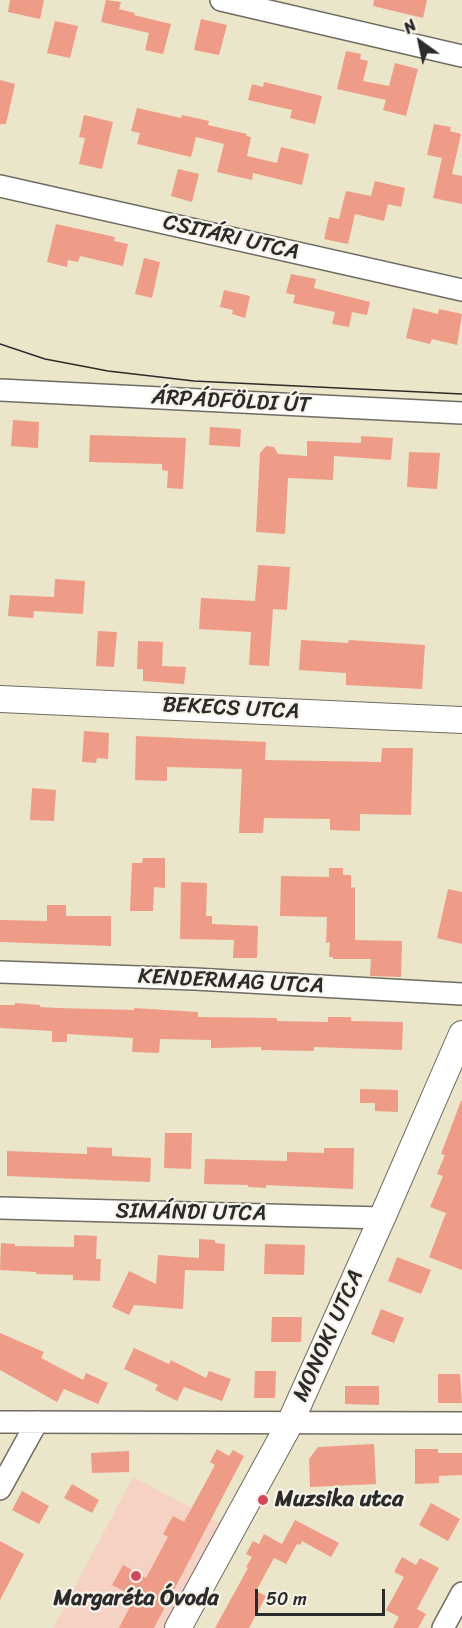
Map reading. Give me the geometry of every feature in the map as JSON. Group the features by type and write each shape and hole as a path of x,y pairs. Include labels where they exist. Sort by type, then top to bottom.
{"street":[{"path":"221,0 462,56"},
{"name":"CSITÁRI UTCA","path":"0,186 462,290"},
{"name":"ÁRPÁDFÖLDI ÚT","path":"0,390 462,413"},
{"name":"BEKECS UTCA","path":"0,699 462,720"},
{"name":"KENDERMAG UTCA","path":"0,972 195,979 462,994"},
{"name":"MONOKI UTCA","path":"178,1628 290,1423 462,1034"},
{"name":"SIMÁNDI UTCA","path":"0,1208 382,1218"},
{"path":"0,1422 462,1424"},
{"path":"0,1489 37,1422"},
{"path":"443,1628 462,1593"}],"shaded area":[{"name":"Margaréta Óvoda","path":"133,1477 220,1523 164,1628 53,1628"}],"building":[{"path":"10,0 44,0 40,19 8,12"},
{"path":"106,0 121,2 119,9 135,13 134,15 171,24 163,54 145,50 149,33 101,22"},
{"path":"374,0 427,0 423,18 373,6"},
{"path":"201,19 227,25 219,55 194,50"},
{"path":"55,21 78,26 70,58 47,53"},
{"path":"346,51 361,54 360,59 368,61 363,81 389,86 395,63 418,69 406,116 383,110 386,100 337,89"},
{"path":"0,80 15,84 6,124 0,124"},
{"path":"264,82 322,96 315,124 290,118 292,110 248,100 252,84 263,87"},
{"path":"137,108 181,118 182,115 209,121 208,125 247,134 246,136 251,137 247,156 277,163 281,147 309,154 302,185 253,173 252,180 217,172 224,144 196,137 191,157 137,144 140,133 131,131"},
{"path":"84,115 113,122 102,169 79,164 85,138 79,137"},
{"path":"434,124 451,127 450,131 461,134 452,174 462,176 462,204 433,198 442,158 427,155"},
{"path":"178,169 199,174 192,202 171,196"},
{"path":"375,181 405,188 401,207 388,204 384,221 355,214 348,244 324,239 329,217 339,219 346,191 371,196"},
{"path":"56,224 115,237 114,241 128,244 123,266 80,256 78,262 68,260 67,267 47,262"},
{"path":"144,258 160,262 152,298 135,294"},
{"path":"291,274 316,279 314,288 370,302 367,315 352,312 349,327 332,324 335,312 293,303 295,295 286,293"},
{"path":"224,290 250,296 245,318 232,314 233,310 220,307"},
{"path":"413,308 438,314 439,309 462,314 457,345 432,339 430,344 406,338"},
{"path":"13,420 39,422 38,448 11,446"},
{"path":"210,427 241,429 240,447 209,445"},
{"path":"90,435 186,438 183,489 167,488 168,471 162,470 162,464 89,462"},
{"path":"361,436 393,438 391,460 334,456 333,480 288,478 285,534 256,532 260,453 266,446 274,447 278,454 307,456 307,441 361,443"},
{"path":"409,452 440,453 437,489 407,487"},
{"path":"258,565 290,567 287,610 273,609 269,666 249,665 251,632 199,629 201,598 255,601"},
{"path":"55,579 85,581 83,614 34,611 33,618 8,616 10,595 54,597"},
{"path":"98,631 117,632 114,667 96,666"},
{"path":"301,640 348,643 349,640 425,645 422,689 346,685 346,673 299,670"},
{"path":"138,641 163,642 162,666 186,667 184,684 143,681 143,669 137,669"},
{"path":"84,731 109,733 108,759 97,758 96,763 82,762"},
{"path":"136,736 266,742 265,760 381,762 382,748 413,748 411,815 360,814 360,831 330,830 330,819 264,818 263,833 239,833 242,769 167,767 167,781 135,780"},
{"path":"32,788 56,790 54,821 30,820"},
{"path":"143,858 165,858 165,888 154,887 153,911 130,911 132,863 142,863"},
{"path":"329,868 343,868 343,875 351,875 351,888 355,887 355,940 402,941 401,977 370,976 371,959 333,959 329,957 330,942 326,943 327,917 280,916 281,876 329,877"},
{"path":"181,882 207,883 206,916 212,916 212,924 258,926 257,958 233,958 234,940 180,939"},
{"path":"448,889 462,892 462,944 437,938"},
{"path":"47,905 66,905 66,916 111,916 111,946 0,942 0,920 47,921"},
{"path":"15,1003 58,1008 134,1010 134,1008 198,1012 198,1017 277,1018 277,1021 328,1022 328,1017 351,1017 351,1021 403,1022 402,1050 314,1047 314,1051 261,1050 261,1047 211,1048 211,1040 160,1039 159,1053 132,1052 133,1038 67,1034 67,1042 52,1042 52,1031 0,1028 0,1005 15,1005"},
{"path":"360,1089 398,1090 398,1112 375,1111 375,1103 360,1103"},
{"path":"461,1101 462,1270 429,1257 446,1213 430,1207 443,1176 437,1174 445,1155 441,1154"},
{"path":"165,1133 192,1133 191,1169 164,1168"},
{"path":"87,1147 112,1148 112,1156 151,1158 150,1182 7,1176 7,1151 87,1154"},
{"path":"324,1148 354,1148 353,1189 266,1185 266,1188 248,1187 248,1185 204,1184 205,1159 287,1161 287,1152 324,1153"},
{"path":"74,1235 97,1236 96,1259 101,1259 100,1281 73,1280 73,1275 0,1270 1,1243 15,1244 15,1246 74,1247"},
{"path":"199,1239 215,1240 215,1243 225,1244 224,1271 185,1270 183,1309 134,1305 129,1315 112,1307 129,1271 156,1284 158,1255 199,1258"},
{"path":"265,1244 305,1245 304,1275 264,1274"},
{"path":"397,1257 431,1270 421,1294 388,1281"},
{"path":"381,1309 404,1318 394,1343 371,1334"},
{"path":"272,1317 302,1317 301,1342 271,1342"},
{"path":"0,1333 44,1352 41,1358 83,1380 86,1373 108,1383 98,1404 64,1389 57,1402 0,1370"},
{"path":"134,1348 169,1364 171,1360 206,1378 209,1371 231,1379 222,1401 184,1387 177,1401 155,1390 158,1385 124,1369"},
{"path":"255,1371 276,1371 275,1398 254,1398"},
{"path":"438,1374 460,1374 462,1403 438,1403"},
{"path":"345,1386 379,1386 379,1405 345,1404"},
{"path":"374,1444 376,1484 310,1487 309,1459 318,1447"},
{"path":"217,1449 229,1456 233,1450 244,1456 154,1628 119,1628 135,1597 112,1585 123,1565 146,1578 168,1537 163,1534 173,1516 184,1522 215,1465 210,1462"},
{"path":"415,1449 438,1449 438,1453 462,1453 462,1475 439,1476 439,1483 415,1484"},
{"path":"129,1451 129,1472 92,1473 91,1453"},
{"path":"72,1484 99,1500 92,1513 64,1498"},
{"path":"22,1491 49,1506 39,1524 12,1510"},
{"path":"431,1503 460,1519 448,1541 419,1525"},
{"path":"295,1520 339,1543 331,1557 302,1541 300,1545 297,1544 286,1564 274,1558 256,1591 266,1596 249,1628 215,1628 248,1568 246,1567 252,1557 246,1554 253,1541 259,1544 264,1534 282,1544"},
{"path":"0,1541 24,1554 0,1600"},
{"path":"402,1557 416,1565 420,1558 439,1568 417,1609 426,1614 418,1628 393,1628 399,1617 386,1610 404,1577 394,1572"}],"tram line":[{"path":"0,344 45,359 108,371 194,381 462,394"}],"place":[{"name":"Muzsika utca","path":"263,1500"},
{"name":"Margaréta Óvoda","path":"136,1576"}]}
